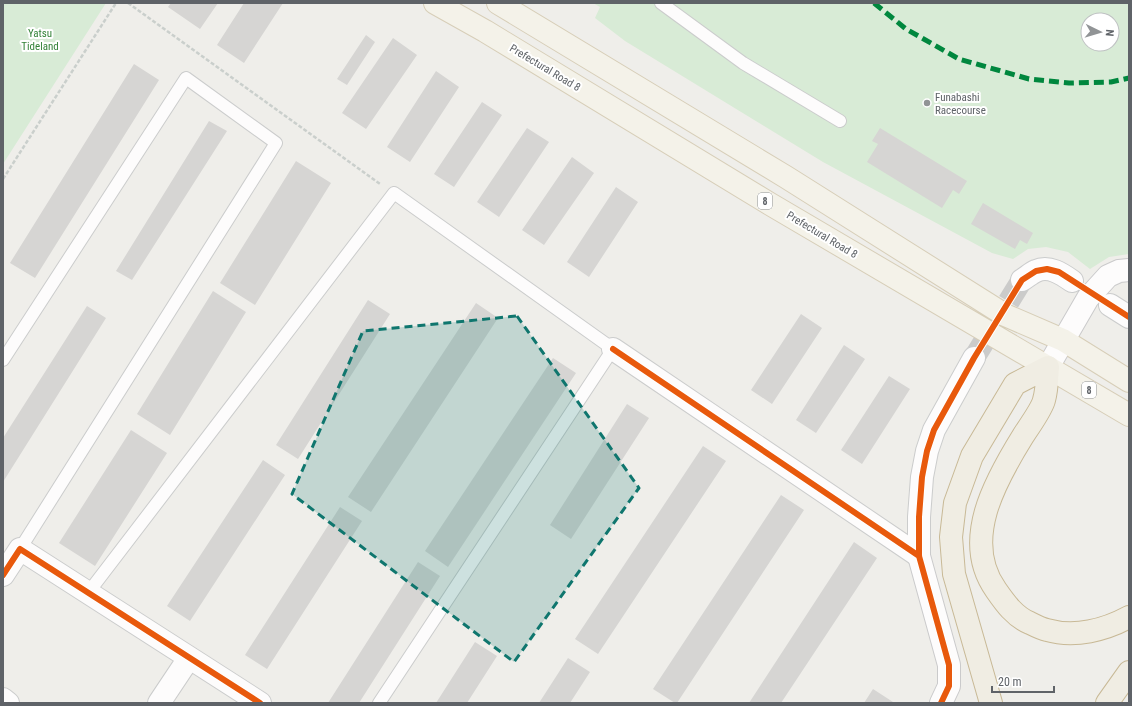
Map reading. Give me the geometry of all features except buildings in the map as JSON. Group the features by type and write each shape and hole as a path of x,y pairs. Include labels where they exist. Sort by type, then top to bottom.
{"highway":[{"path":"1048,367 1044,401 1014,449 990,497 983,520 981,541 984,565 993,586 1007,606 1026,621 1048,630 1070,633 1092,632 1115,625 1129,617"},
{"path":"992,703 954,574 951,537 955,503 972,456 1015,384 1048,367"},
{"path":"1107,703 1129,672"}],"main road":[{"name":"Prefectural Road 8","path":"435,3 485,31 770,204 1129,415"},
{"path":"498,3 786,177 1005,314 1063,340 1129,381"}],"street":[{"path":"1022,280 1036,271 1047,269 1059,272 1072,281"},
{"path":"1048,367 1088,298 1108,276 1119,271 1129,270"},
{"path":"1110,305 1129,317"},
{"path":"613,349 919,556"},
{"path":"941,703 949,686 949,665 919,556 922,477 927,451 934,430 974,358"},
{"path":"3,575 20,549 260,703"},
{"path":"159,703 189,658"},
{"path":"3,699 8,703"}],"lane":[{"path":"661,3 743,63 840,121"},
{"path":"3,360 186,78 276,143 20,549"},
{"path":"88,593 394,193 613,349 380,703"}],"path":[{"path":"3,180 116,3"},
{"path":"128,3 394,193"}],"highlighted area":[{"path":"517,316 639,488 514,662 292,494 363,331"}],"green space":[{"name":"Yatsu Tideland","path":"3,3 106,3 3,164"},
{"name":"Funabashi Racecourse","path":"593,3 1129,3 1129,254 1109,257 1090,269 1068,252 1046,247 1028,249 1013,259 992,253 823,162 625,41 595,18 600,7"}],"tunnel":[{"path":"974,358 1022,280"}],"marked path":[{"path":"874,3 906,29 959,59 1029,79 1069,83 1111,82 1129,78"}],"cycle path":[{"path":"941,703 949,686 949,665 919,556 919,517 922,477 927,451 934,430 974,358 1022,280 1036,271 1047,269 1059,272 1129,317"},
{"path":"613,349 919,556"},
{"path":"3,575 20,549 260,703"}],"place":[{"name":"Funabashi Racecourse","path":"927,103"}]}
